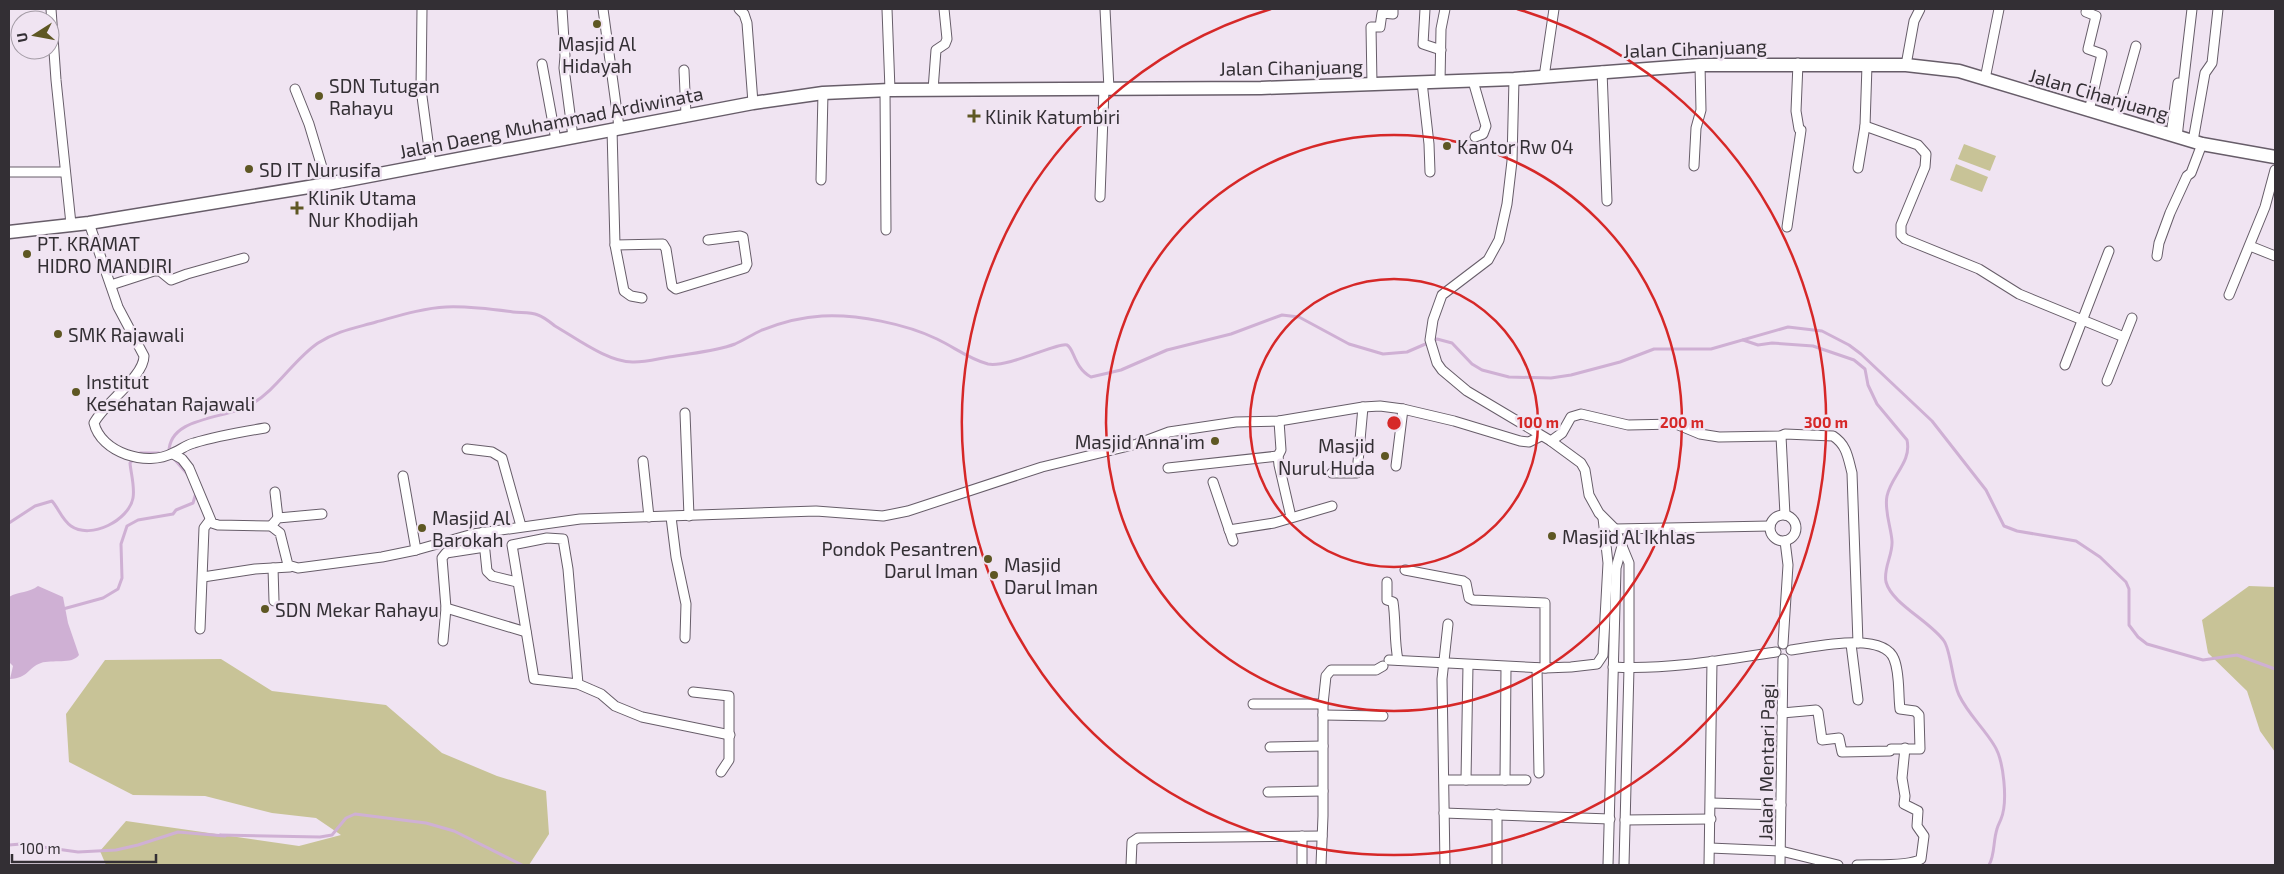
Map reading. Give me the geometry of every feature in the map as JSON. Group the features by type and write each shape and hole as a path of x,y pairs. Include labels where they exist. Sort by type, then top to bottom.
{"main road":[{"name":"Jalan Cihanjuang","path":"1107,89 1261,88 1440,82 1514,79 1700,65 1906,65 1959,72 2174,136 2275,157"},
{"name":"Jalan Daeng Muhammad Ardiwinata","path":"9,232 89,222 327,184 686,115 823,93 888,90 1107,89"}],"street":[{"path":"51,9 71,224"},
{"path":"422,9 420,89 431,164"},
{"path":"562,9 564,68 573,137"},
{"path":"603,9 616,128 615,245 624,291 631,296 642,298"},
{"path":"886,9 888,90 886,230"},
{"path":"933,90 936,50 946,44 947,39 944,9"},
{"path":"1100,197 1107,89 1105,9"},
{"path":"1372,84 1372,27 1380,27 1382,13 1393,14 1394,9"},
{"path":"1425,9 1423,44 1440,50"},
{"path":"1440,82 1441,28 1446,9"},
{"path":"1544,77 1554,9"},
{"path":"1906,65 1914,21 1920,9"},
{"path":"1984,79 1999,9"},
{"path":"2087,9 2086,12 2096,16 2088,50 2102,54 2089,111"},
{"path":"2174,136 2192,9"},
{"path":"2156,256 2170,213 2187,176 2191,173 2198,142 2205,73 2212,63 2218,9"},
{"path":"743,10 747,23 753,103"},
{"path":"2116,118 2136,46"},
{"path":"542,64 556,140"},
{"path":"1787,227 1801,130 1796,111 1798,64"},
{"path":"1694,166 1696,128 1701,105 1700,65"},
{"path":"1858,168 1865,126 1867,65"},
{"path":"684,70 686,115"},
{"path":"1602,71 1607,202"},
{"path":"2174,136 2179,75"},
{"path":"1514,79 1512,161 1507,204 1499,240 1488,260 1442,295 1433,320 1430,340 1437,363 1442,370 1467,391 1551,441 1581,463 1589,495 1604,518 1615,529 1622,546 1630,571 1630,668 1624,865"},
{"path":"1473,80 1486,126 1483,134 1476,137"},
{"path":"1422,82 1430,172"},
{"path":"295,89 309,124 327,184"},
{"path":"821,180 823,93"},
{"path":"1865,126 1918,145 1926,154 1925,167 1901,225 1901,235 1979,269 2019,294 2124,337"},
{"path":"2229,295 2265,207 2275,170"},
{"path":"9,172 65,172"},
{"path":"89,222 118,307 144,356 144,362 127,385 100,412 94,423 96,432 109,446 127,456 152,458 173,454 180,447 193,443 265,428"},
{"path":"615,245 663,244 666,248 672,286 676,288 745,268 744,237 708,240"},
{"path":"2250,246 2275,256"},
{"path":"2065,365 2108,251"},
{"path":"111,285 154,271 160,271 171,280 244,258"},
{"path":"2107,381 2132,318"},
{"path":"203,577 255,569 298,568 373,558 416,550 483,532 580,520 816,511 883,516 908,511 1042,467 1137,444 1169,432 1236,422 1279,421 1363,407 1380,406 1403,409 1454,421 1520,441 1529,442 1541,436"},
{"path":"1332,474 1357,473 1363,407"},
{"path":"1396,466 1403,409"},
{"path":"685,413 689,516"},
{"path":"1551,441 1562,433 1571,416 1581,414 1628,425 1676,424 1700,434 1719,437 1781,436 1785,434 1833,436 1846,449 1852,473 1854,643 1858,700"},
{"path":"1279,421 1281,450 1278,456 1291,517"},
{"path":"1781,436 1785,515"},
{"path":"467,449 492,452 502,458 521,526"},
{"path":"173,454 182,459 189,468 210,520 218,525 271,526 280,532 290,567"},
{"path":"1168,468 1278,456"},
{"path":"643,461 649,516"},
{"path":"403,476 416,550"},
{"path":"1212,482 1233,541"},
{"path":"275,492 278,518"},
{"path":"1229,530 1274,523 1332,506"},
{"path":"271,526 278,518 322,514"},
{"path":"1785,515 1792,519 1796,526 1792,538 1785,541 1774,538 1770,526 1777,516 1785,515"},
{"path":"671,517 676,557 686,604 685,638"},
{"path":"1321,865 1323,704 1326,676 1331,670 1376,670 1390,662 1481,663 1541,668 1591,666 1601,660 1603,655 1608,563 1604,518"},
{"path":"200,629 204,528 210,520"},
{"path":"1615,529 1770,526"},
{"path":"483,532 487,570 492,576 517,582"},
{"path":"578,684 568,569 563,539 532,540 512,545 534,679 578,684 600,694 616,706 642,717 730,735"},
{"path":"1783,644 1788,565 1785,541"},
{"path":"1608,865 1616,568 1622,546"},
{"path":"443,641 446,608 442,558 446,553 485,547"},
{"path":"273,568 274,602"},
{"path":"1405,570 1463,581 1466,584 1469,598 1473,600 1545,603 1541,668 1539,773"},
{"path":"1387,582 1387,600 1393,602 1395,610 1394,639 1390,662"},
{"path":"446,608 526,632"},
{"path":"1445,865 1442,680 1448,624"},
{"path":"1782,713 1816,710 1818,712 1822,740 1839,738 1842,752 1890,751 1891,749 1906,748 1920,749 1918,715 1916,711 1900,709 1896,667 1890,652 1885,647 1878,644 1854,643 1791,650"},
{"path":"1783,644 1790,647 1791,650"},
{"path":"1776,652 1777,648 1783,644"},
{"path":"1776,652 1778,657 1783,659 1789,657 1791,650"},
{"path":"1613,667 1630,668 1712,661 1776,652"},
{"name":"Jalan Mentari Pagi","path":"1780,865 1783,659"},
{"path":"1709,865 1712,803 1712,661"},
{"path":"1466,780 1468,664"},
{"path":"1506,666 1506,780"},
{"path":"693,692 729,696 729,760 721,772"},
{"path":"1253,704 1323,704"},
{"path":"1323,715 1383,716"},
{"path":"1270,747 1323,746"},
{"path":"1857,865 1905,864 1921,860 1924,836 1917,826 1918,811 1904,804 1905,796 1902,778 1906,748"},
{"path":"1448,780 1526,780"},
{"path":"1268,792 1323,791"},
{"path":"1712,803 1781,805"},
{"path":"1444,813 1610,819 1616,826 1625,821 1711,819"},
{"path":"1497,814 1497,865"},
{"path":"1302,836 1302,865"},
{"path":"1131,865 1132,842 1138,838 1322,836"},
{"path":"1710,848 1781,851 1838,865"}],"shaded area":[{"path":"1964,144 1996,156 1990,171 1958,159"},
{"path":"1956,164 1988,177 1982,192 1950,180"},
{"path":"38,586 63,597 68,623 79,655 72,660 41,663 21,677 10,679 13,666 9,662 9,597"},
{"path":"2249,586 2275,587 2275,752 2260,731 2247,691 2208,653 2202,620"},
{"path":"221,659 272,691 386,705 442,753 497,776 546,791 549,834 529,865 106,865 100,851 126,821 299,846 341,835 316,818 272,813 205,796 133,795 69,762 66,714 105,660"}],"waterway":[{"path":"189,476 169,453 171,441 178,432 188,425 240,410 260,399 309,350 332,336 353,328 437,308 471,307 535,314 604,354 624,361 634,362 719,349 735,344 762,330 799,319 822,316 866,318 925,334 988,364 1008,362 1054,347 1067,345 1081,369 1091,377 1121,370 1167,350 1231,334 1282,315 1299,317 1349,344 1383,354 1407,352 1437,339 1452,343 1472,364 1482,370 1509,377 1551,378 1571,375 1620,362 1654,349 1711,349 1788,327 1822,331 1849,345 1861,354 1932,421 1986,490 2004,526 2017,531 2076,541 2100,557 2126,582 2129,589 2129,625 2138,637 2147,644 2203,660 2237,655 2275,669"},
{"path":"1743,340 1758,345 1772,343 1813,346 1854,360 1865,369 1868,385 1877,404 1907,440 1907,455 1889,489 1886,501 1892,546 1885,577 1890,590 1896,598 1930,626 1944,641 1959,695 1990,738 2000,760 2004,781 2003,812 1989,865"},
{"path":"9,523 35,506 52,501 68,524 79,530 89,531 108,526 124,514 133,498 130,463 140,453 159,453"},
{"path":"63,609 103,598 118,589 122,578 121,544 127,526 138,520 173,514 176,510 193,503 196,493"},
{"path":"9,845 21,844 78,852 116,850 178,832 225,836 220,835 320,837 332,835 346,818 355,814 426,823 454,831 522,865"}],"place":[{"name":"Masjid Al Hidayah","path":"597,24"},
{"name":"SDN Tutugan Rahayu","path":"319,96"},
{"name":"Klinik Katumbiri","path":"974,116"},
{"name":"Kantor Rw 04","path":"1447,146"},
{"name":"SD IT Nurusifa","path":"249,169"},
{"name":"Klinik Utama Nur Khodijah","path":"297,208"},
{"name":"PT. KRAMAT HIDRO MANDIRI","path":"27,254"},
{"name":"SMK Rajawali","path":"58,334"},
{"name":"Institut Kesehatan Rajawali","path":"76,392"},
{"name":"Masjid Anna'im","path":"1215,441"},
{"name":"Masjid Nurul Huda","path":"1385,456"},
{"name":"Masjid Al Barokah","path":"422,528"},
{"name":"Masjid Al Ikhlas","path":"1552,536"},
{"name":"Pondok Pesantren Darul Iman","path":"988,559"},
{"name":"Masjid Darul Iman","path":"994,575"},
{"name":"SDN Mekar Rahayu","path":"265,609"}]}
